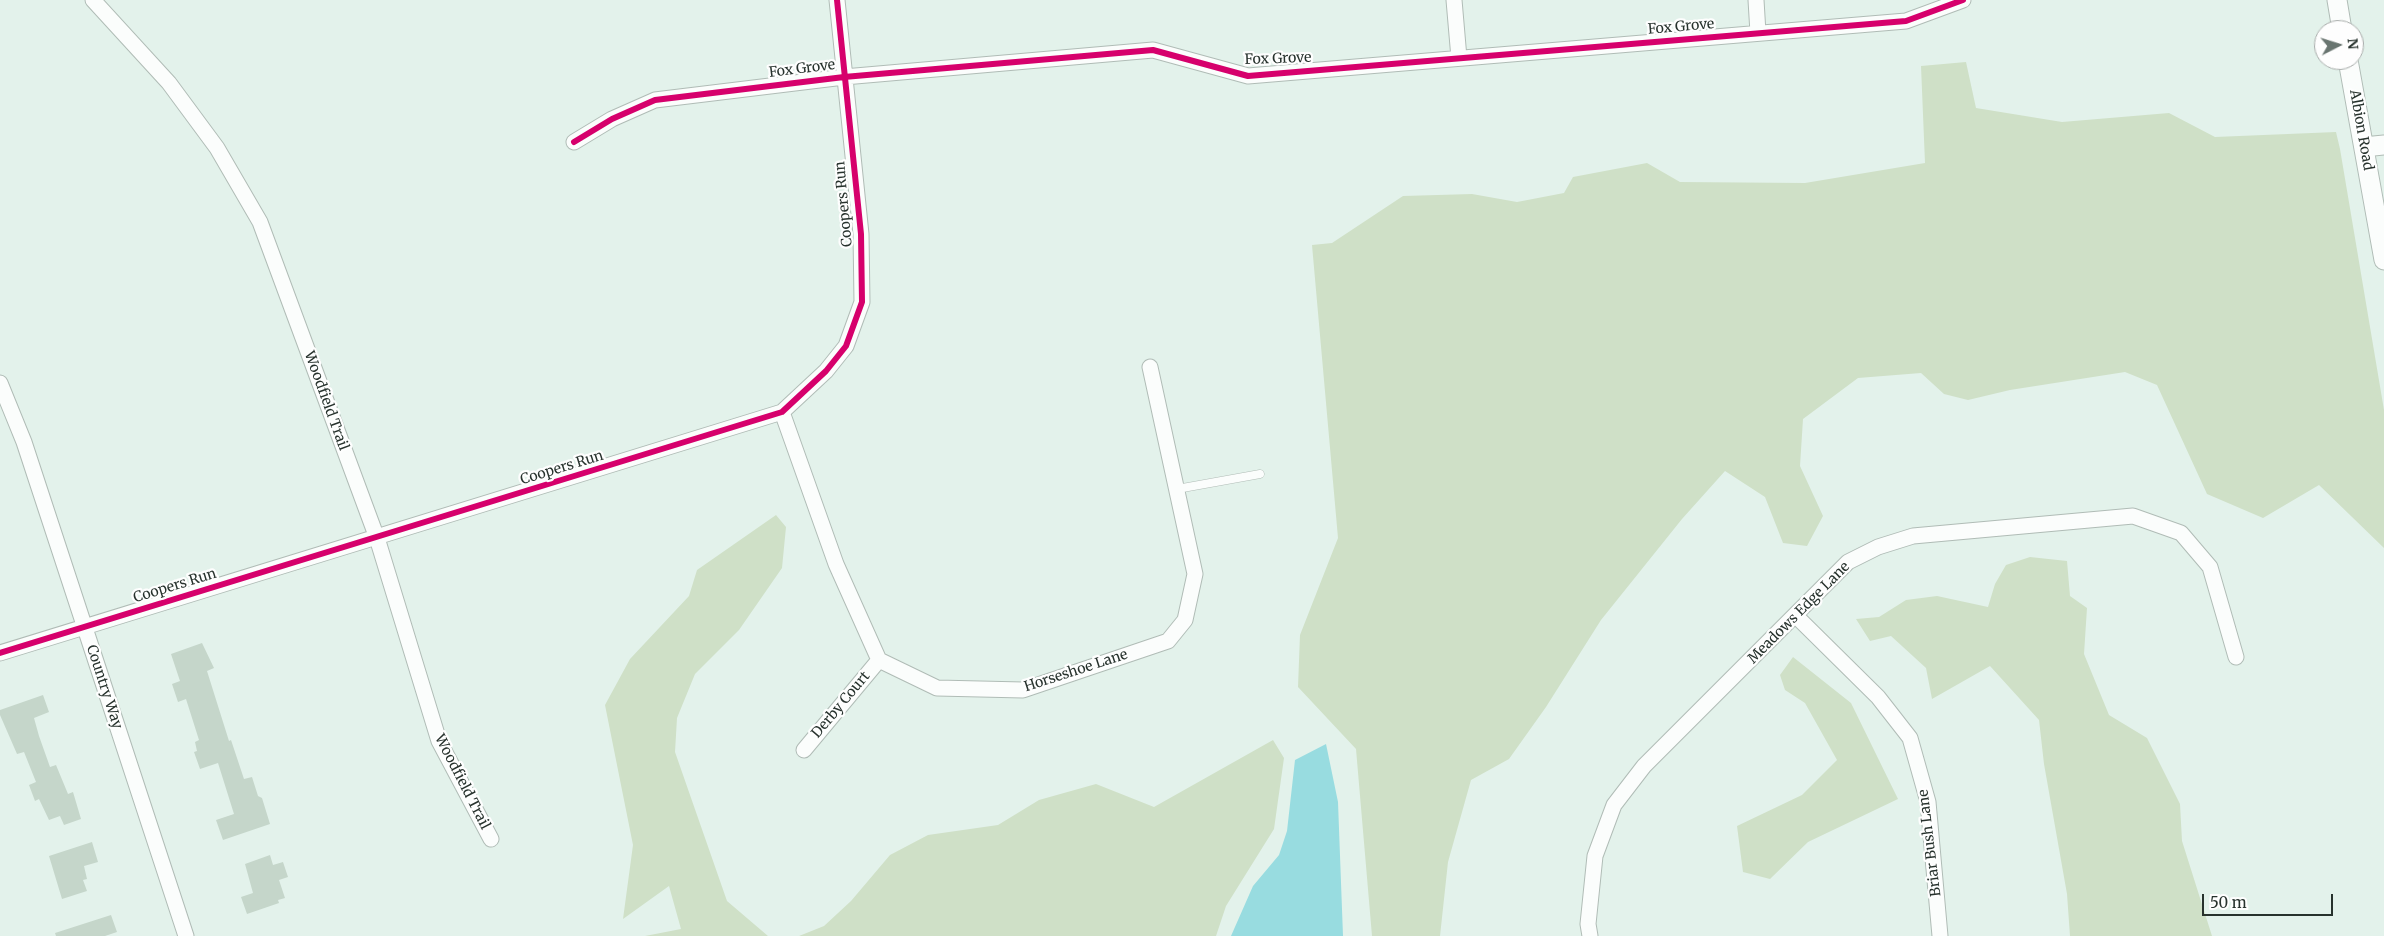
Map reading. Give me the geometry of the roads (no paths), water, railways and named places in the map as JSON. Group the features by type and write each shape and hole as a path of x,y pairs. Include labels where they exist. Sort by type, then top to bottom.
{"street":[{"name":"Woodfield Trail","path":"93,0 169,83 217,148 260,222 377,538 439,740 491,839"},
{"name":"Coopers Run","path":"0,653 782,412 826,371 846,346 862,302 861,234 837,0"},
{"path":"1454,0 1459,58"},
{"path":"1756,0 1758,33"},
{"name":"Fox Grove","path":"574,142 612,119 655,100 844,77 1153,50 1248,76 1906,20 1963,0"},
{"path":"2337,0 2340,20"},
{"name":"Albion Road","path":"2350,70 2384,257"},
{"path":"2364,147 2384,145"},
{"name":"Horseshoe Lane","path":"878,660 937,688 1023,690 1168,641 1185,620 1195,574 1150,367"},
{"name":"Country Way","path":"0,383 24,442 186,936"},
{"path":"782,412 836,564 878,660"},
{"name":"Meadows Edge Lane","path":"1590,936 1588,924 1595,856 1614,805 1644,766 1848,562 1878,546 1913,536 2133,516 2181,533 2210,567 2236,657"},
{"name":"Briar Bush Lane","path":"1796,616 1878,697 1910,738 1928,802 1940,936"},
{"name":"Derby Court","path":"804,750 878,660"}],"lane":[{"path":"1177,489 1260,474"}],"water":[{"path":"1326,744 1338,802 1343,936 1231,936 1253,886 1279,855 1287,831 1295,760"}]}
